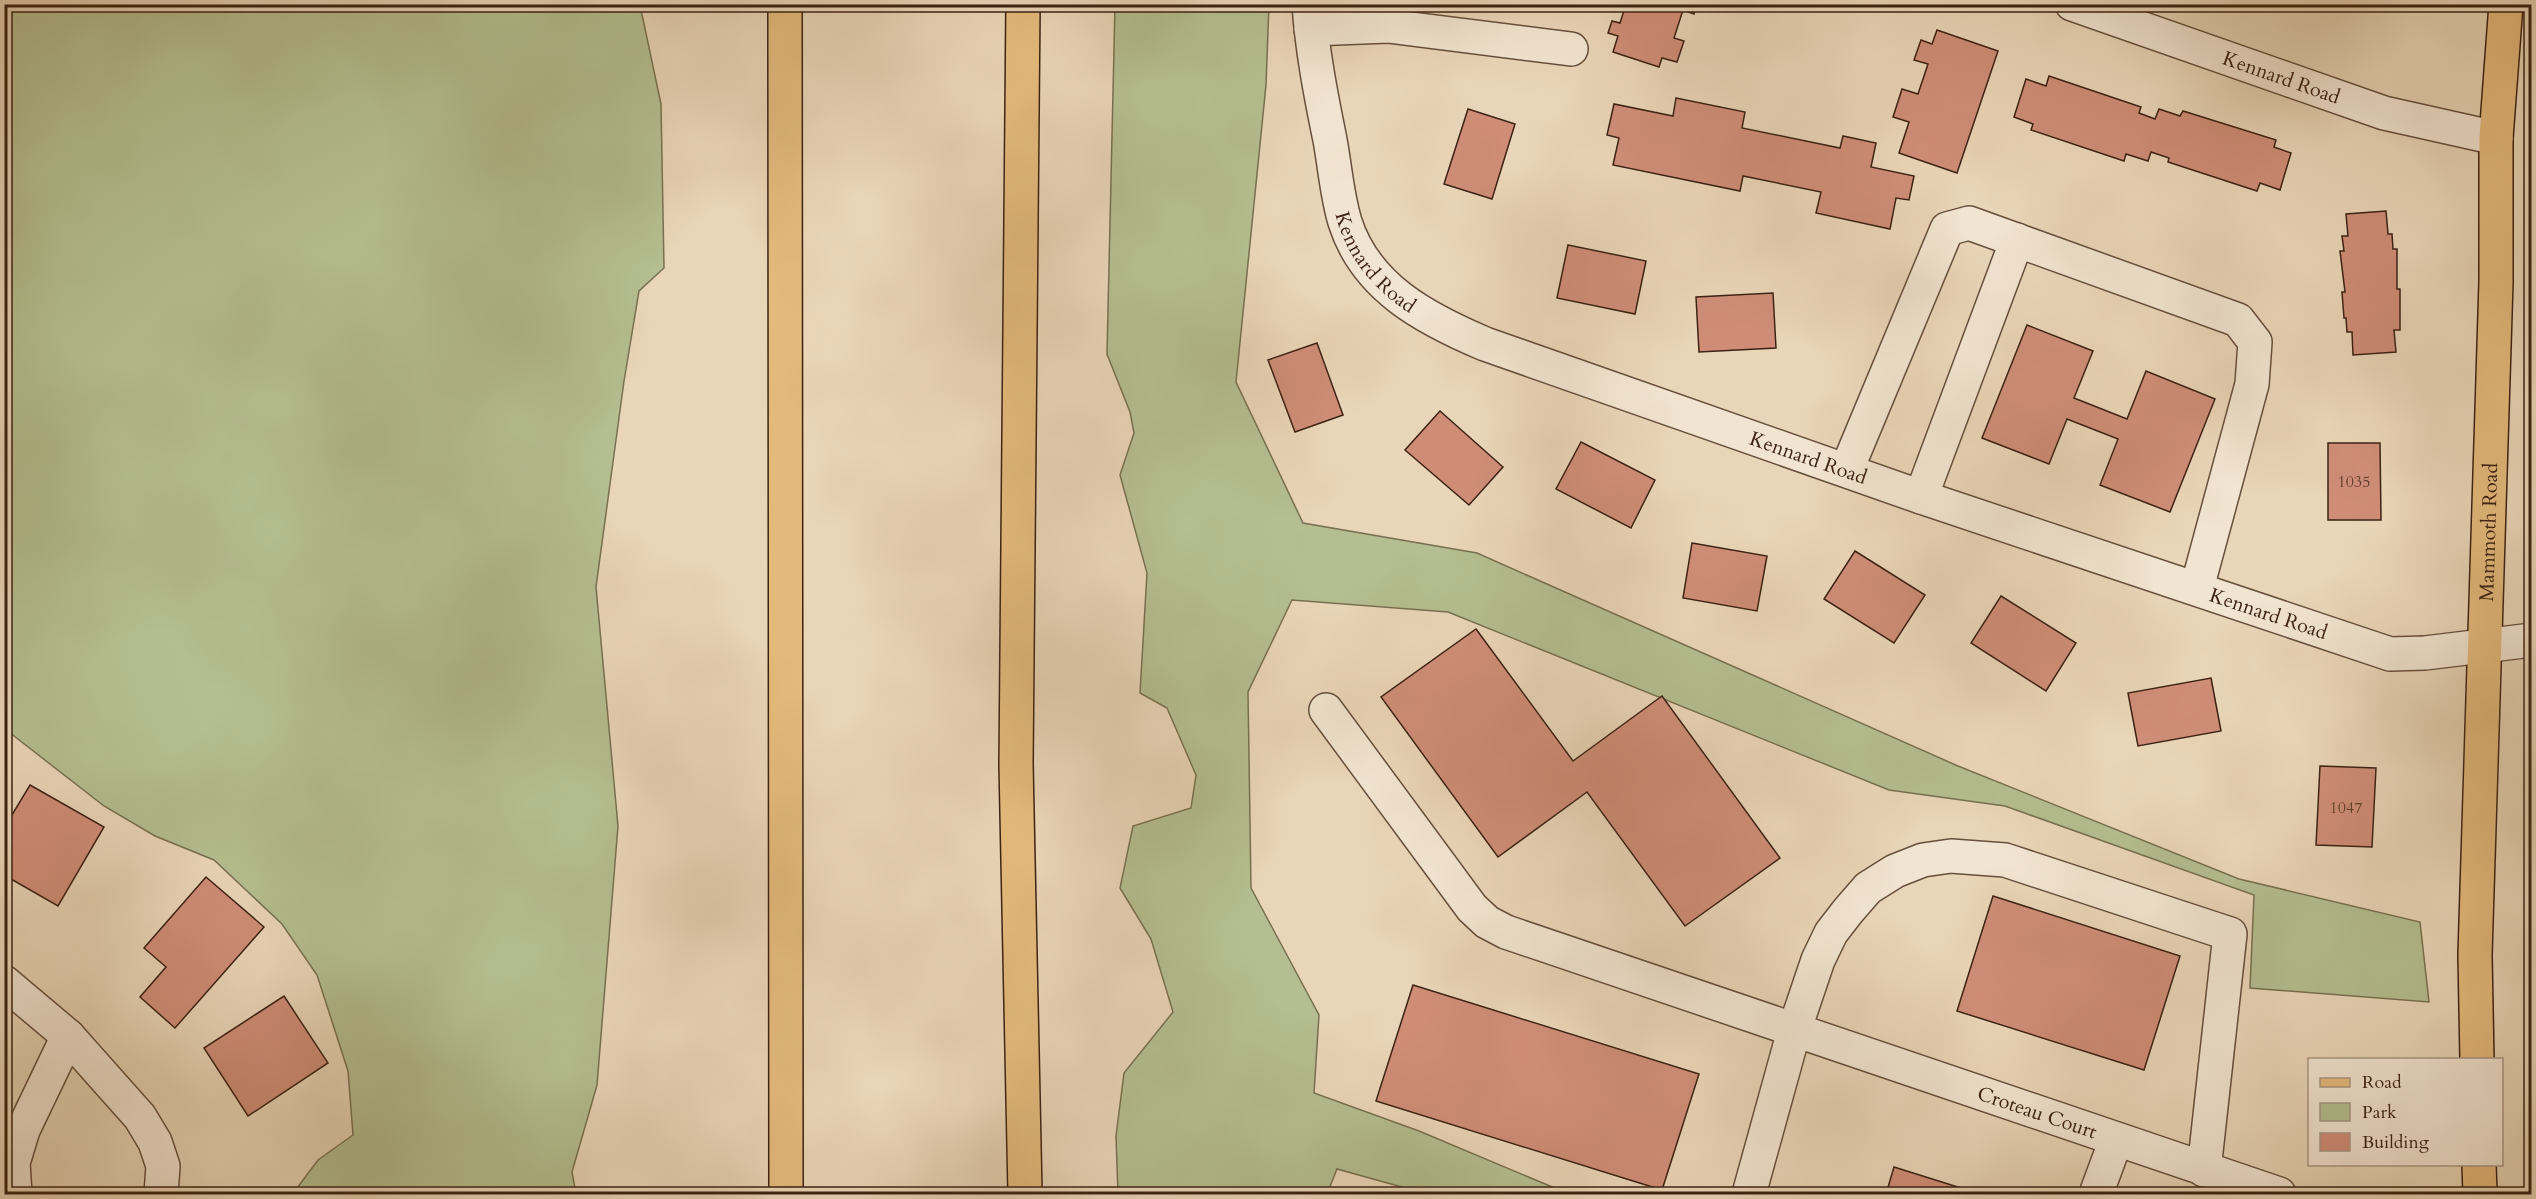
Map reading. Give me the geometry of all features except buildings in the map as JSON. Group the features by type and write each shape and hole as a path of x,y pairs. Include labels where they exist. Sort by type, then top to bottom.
{"main road":[{"path":"785,4 786,1194"},
{"path":"1023,4 1016,765 1025,1194"},
{"name":"Mammoth Road","path":"2477,1058 2475,955 2496,282 2496,138 2506,4"},
{"path":"2479,1166 2480,1194"}],"street":[{"name":"Kennard Road","path":"2072,4 2384,113 2496,138"},
{"name":"Kennard Road","path":"1310,17 1346,222 1364,260 1394,295 1437,324 1485,344 1921,497 2390,654 2425,653 2532,640"},
{"path":"1310,17 1570,49"},
{"path":"1847,470 1947,229 1969,223 2238,320 2255,342 2252,384 2197,588"},
{"path":"1921,497 2017,240"},
{"name":"Croteau Court","path":"1326,710 1472,909 1487,922 1506,932 2279,1194"},
{"path":"1749,1194 1794,1031 1818,960 1831,933 1868,888 1895,871 1923,860 1951,856 2005,860 2230,934 2204,1170"},
{"path":"4,981 68,1036 140,1117 155,1142 163,1166 161,1194"},
{"path":"15,1194 13,1163 23,1130 68,1036"},
{"path":"2096,1194 2116,1140"}],"green space":[{"path":"4,5 640,5 661,104 664,268 639,291 624,381 596,587 618,826 597,1085 572,1172 576,1194 280,1194 294,1192 318,1160 353,1135 348,1071 317,975 282,924 214,860 155,836 104,806 5,729"},
{"path":"1115,5 1269,5 1266,85 1236,382 1303,523 1477,553 1958,766 2239,879 2420,922 2429,1002 2250,988 2254,895 2005,806 1889,790 1448,612 1292,600 1248,692 1251,888 1319,1015 1314,1093 1419,1131 1569,1194 1427,1194 1337,1169 1327,1194 1118,1194 1116,1136 1124,1073 1173,1012 1151,939 1120,888 1133,826 1191,808 1196,775 1167,708 1140,693 1147,573 1120,475 1134,433 1130,412 1107,354"}]}
